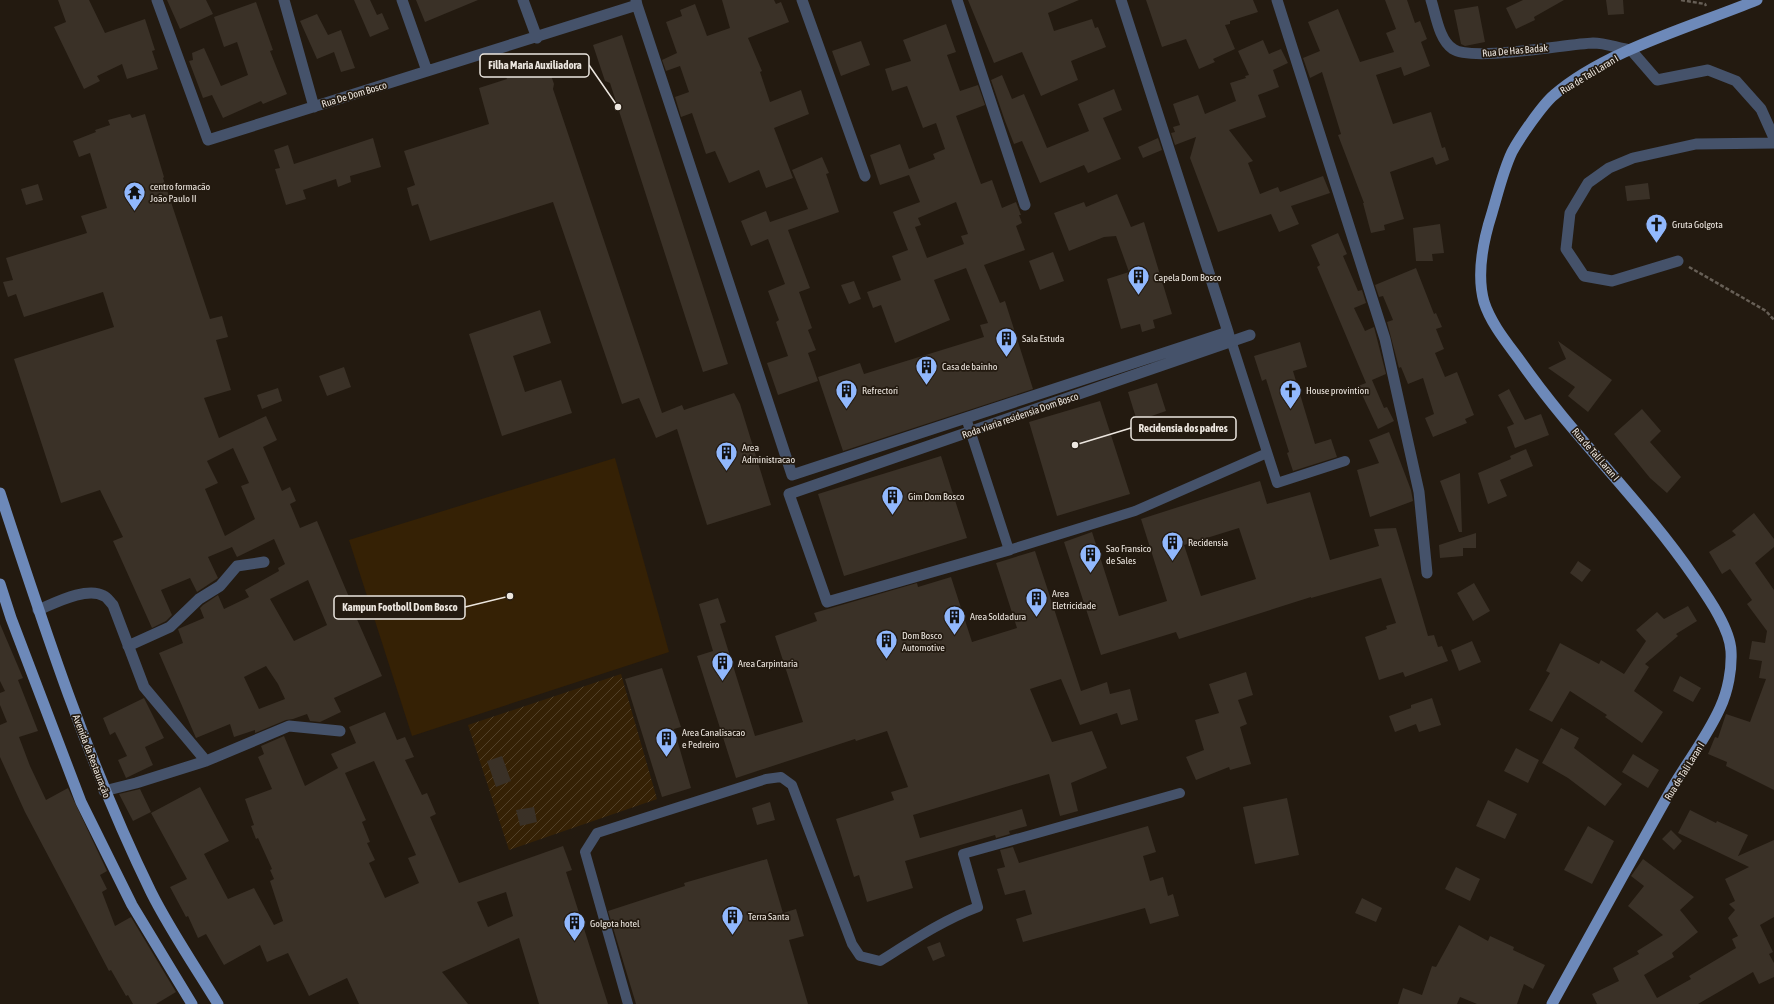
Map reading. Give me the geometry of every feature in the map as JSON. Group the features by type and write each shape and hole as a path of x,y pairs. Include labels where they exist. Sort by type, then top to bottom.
{"main road":[{"name":"Rua de Tali Laran I","path":"1552,1004 1678,777 1706,736 1722,705 1729,679 1731,649 1723,625 1708,597 1679,555 1533,379 1498,329 1486,306 1482,290 1482,254 1487,230 1512,151 1552,96 1581,76 1631,50 1757,0"},
{"name":"Avenida da Restauração","path":"0,494 53,655 104,791 152,894 218,1004"},
{"path":"0,584 11,618 80,802 132,905 192,1004"}],"street":[{"name":"Rua De Dom Bosco","path":"157,0 208,140 537,38 637,3"},
{"path":"284,0 314,107"},
{"path":"402,0 427,71"},
{"path":"524,0 537,38"},
{"path":"802,0 865,176"},
{"path":"957,0 1025,205"},
{"path":"637,3 792,475 966,418 1229,337 1121,0"},
{"path":"1277,0 1385,339 1419,492 1427,573"},
{"name":"Rua De Has Badak","path":"1431,0 1444,40 1454,50 1469,53 1512,52 1563,45 1599,43 1631,50"},
{"path":"1631,50 1657,80 1708,70 1736,81 1761,109 1774,138"},
{"path":"1678,261 1612,281 1584,276 1566,249 1570,213 1588,183 1609,168 1633,158 1676,148 1696,144 1774,143"},
{"name":"Roda viaria residensia Dom Bosco","path":"1009,550 827,602 789,494 971,432 1229,337 1250,335"},
{"path":"128,646 170,627 199,600 220,586 237,566 264,562"},
{"path":"38,610 83,593 92,592 104,596 113,604 144,687 206,761"},
{"path":"104,791 136,783 206,761 289,726 340,731"}],"lane":[{"path":"1229,337 1277,483 1344,461"},
{"path":"966,418 1009,550 1135,511 1267,453"},
{"path":"628,1004 586,852 597,833 766,779 781,778 792,785 852,944 860,956 880,961 931,929 960,914 978,907 963,854 1180,793"}],"path":[{"path":"1678,261 1766,311 1774,320"}],"shaded area":[{"path":"615,458 669,652 412,736 349,540"},
{"path":"621,674 657,799 509,850 468,725"}],"building":[{"path":"58,0 89,0 105,33 145,19 155,50 152,51 158,69 127,79 122,64 97,76 100,81 84,89 54,27 66,22"},
{"path":"167,0 206,0 213,14 180,29"},
{"path":"354,0 370,0 377,15 382,13 389,29 370,37"},
{"path":"416,0 478,0 425,22"},
{"path":"722,0 774,0 776,4 781,2 789,22 748,38 762,71 760,72 770,102 801,90 809,114 774,128 793,178 766,188 759,170 729,183 715,151 706,154 692,113 681,117 675,97 689,92 680,66 666,71 662,60 677,53 666,22 682,16 680,10 695,4 707,36 730,28"},
{"path":"968,0 1079,0 1048,13 1054,31 1092,19 1095,28 1098,27 1106,47 1071,61 1078,80 1041,96 1022,52 994,63"},
{"path":"1146,0 1253,0 1258,12 1230,21 1230,24 1225,25 1235,49 1213,59 1215,62 1199,69 1186,39 1162,47"},
{"path":"1385,0 1407,0 1415,23 1420,21 1427,39 1421,42 1430,66 1404,76 1401,67 1376,75 1393,124 1431,112 1442,148 1445,147 1449,160 1436,165 1433,157 1390,172 1404,219 1384,225 1385,230 1371,233 1364,203 1338,135 1341,134 1322,72 1310,78 1303,58 1320,51 1308,22 1338,9 1360,62 1394,52 1386,33 1396,29"},
{"path":"1523,0 1564,0 1534,17 1535,20 1516,29 1506,8"},
{"path":"1606,0 1623,0 1624,14 1608,15"},
{"path":"256,2 273,50 270,51 287,94 263,104 261,101 223,118 212,95 203,98 189,61 193,60 192,53 204,48 221,86 248,75 237,42 224,47 214,17"},
{"path":"1478,6 1485,42 1465,46 1461,44 1454,10"},
{"path":"317,14 328,35 341,30 355,68 341,72 334,52 317,59 300,21"},
{"path":"946,24 956,52 947,55 960,91 978,85 985,105 956,116 981,184 992,180 1002,208 1016,202 1021,215 1019,215 1022,223 1016,226 1025,250 984,265 1000,303 1005,301 1033,389 843,451 818,377 860,363 864,374 984,337 980,325 988,323 966,268 934,280 950,320 895,343 881,305 873,308 867,292 901,280 892,256 908,250 893,212 920,202 909,175 880,185 870,155 900,144 909,169 935,159 933,154 945,149 936,123 923,128 907,86 892,91 885,69 911,61 903,40","holes":["956,202 968,234 961,236 964,244 927,258 915,227 921,225 918,218"]},
{"path":"622,35 728,364 703,372 610,83 605,81 593,45"},
{"path":"1263,40 1269,54 1281,49 1288,63 1273,70 1279,87 1258,95 1266,117 1229,130 1253,161 1248,163 1260,194 1278,187 1280,192 1323,176 1330,193 1291,206 1299,224 1279,232 1271,214 1218,232 1190,158 1196,137 1175,145 1171,133 1175,132 1173,127 1180,125 1173,104 1198,95 1205,114 1236,101 1230,83 1246,78 1245,76 1249,75 1238,51"},
{"path":"861,41 870,65 841,76 832,51"},
{"path":"545,58 554,84 553,89 662,413 682,405 684,410 734,393 740,404 771,505 707,525 677,429 656,438 639,398 622,404 553,202 430,241 418,204 412,206 407,188 415,185 404,151 489,124 479,88 507,79 504,72"},
{"path":"1002,75 1012,99 1024,94 1047,148 1089,131 1078,104 1114,89 1122,110 1103,118 1121,159 1088,173 1084,165 1040,183 1022,141 1014,144 1005,121 991,80"},
{"path":"130,114 132,118 145,114 164,177 163,178 210,319 222,316 228,337 216,340 231,390 204,398 219,438 266,416 277,440 263,447 282,491 290,487 296,501 290,504 300,528 317,521 382,676 334,698 341,712 320,722 310,721 307,714 286,720 255,733 255,730 234,737 230,724 196,738 159,653 183,643 178,629 204,618 200,608 203,605 218,595 224,609 249,597 245,590 279,571 278,568 285,564 274,539 237,557 232,547 208,557 218,578 197,592 190,578 161,590 172,615 166,621 152,628 113,541 123,537 100,490 61,503 14,359 114,327 103,292 24,317 16,294 8,297 3,282 13,280 6,258 87,233 81,216 107,208 90,153 79,157 73,141 96,132 95,130 110,125 108,120","holes":["233,448 249,483 241,486 255,519 225,536 205,489 218,483 207,461","308,580 327,625 294,641 270,599","266,666 278,684 285,699 259,709 244,677"]},
{"path":"373,138 381,167 350,176 351,182 338,187 336,179 303,190 306,199 286,205 275,169 280,168 274,150 288,145 294,164"},
{"path":"1158,138 1162,150 1143,158 1138,147"},
{"path":"822,157 829,173 826,174 839,212 788,230 810,288 799,292 812,328 808,330 816,350 808,353 818,381 778,395 767,363 788,356 776,322 779,320 768,291 785,284 768,239 751,246 741,221 766,211 770,222 808,209 792,170"},
{"path":"1648,183 1650,199 1627,201 1625,186"},
{"path":"38,184 43,200 26,205 21,189"},
{"path":"1117,194 1131,227 1144,222 1172,314 1153,320 1155,328 1142,332 1140,324 1121,329 1107,279 1129,272 1116,236 1104,237 1069,251 1054,213 1084,202 1086,207"},
{"path":"1440,224 1444,253 1432,254 1433,261 1416,261 1413,228"},
{"path":"1338,233 1347,254 1343,256 1358,291 1362,290 1366,303 1354,308 1365,331 1374,327 1386,374 1372,380 1384,408 1387,407 1394,421 1378,429 1358,386 1366,383 1317,267 1320,265 1311,245"},
{"path":"1053,252 1064,281 1040,290 1029,261"},
{"path":"1416,268 1434,314 1436,313 1442,327 1436,329 1444,349 1435,353 1445,377 1457,372 1474,415 1465,419 1467,423 1433,437 1425,418 1434,414 1423,378 1408,384 1401,367 1399,368 1387,322 1393,320 1383,296 1379,297 1375,285"},
{"path":"854,281 861,299 849,304 841,285"},
{"path":"540,310 551,343 513,356 525,392 561,380 572,413 502,436 469,334"},
{"path":"1558,341 1612,380 1588,412 1568,396 1575,387 1548,368 1566,359"},
{"name":"House provintion","path":"1300,342 1307,367 1293,371 1315,444 1331,439 1337,457 1293,471 1287,453 1289,452 1266,379 1262,381 1254,356"},
{"path":"344,367 351,387 327,396 319,376"},
{"path":"1157,383 1166,411 1137,421 1128,392"},
{"path":"278,388 282,401 262,409 257,395"},
{"path":"1509,389 1525,420 1541,414 1549,435 1515,448 1507,427 1514,424 1498,395"},
{"path":"1100,401 1130,494 1057,516 1029,422"},
{"path":"1642,409 1661,431 1650,442 1681,477 1667,493 1650,478 1614,434"},
{"path":"1389,432 1411,490 1413,501 1370,517 1357,470 1379,463 1369,440"},
{"path":"1526,449 1533,466 1500,480 1507,496 1488,504 1478,473 1511,459 1510,456"},
{"name":"Gim Dom Bosco","path":"941,456 967,538 844,576 818,494"},
{"path":"1460,473 1462,532 1459,532 1440,481"},
{"path":"1260,481 1267,504 1310,492 1330,560 1379,546 1374,529 1396,528 1428,636 1434,635 1438,647 1442,646 1448,661 1405,677 1403,672 1379,680 1365,637 1387,629 1386,626 1396,623 1381,578 1311,597 1179,639 1176,632 1101,655 1064,542 1092,532 1119,616 1167,601 1141,519","holes":["1239,528 1256,579 1201,596 1184,545"]},
{"path":"1754,513 1774,539 1774,547 1755,563 1774,590 1774,790 1726,766 1727,762 1708,754 1715,737 1718,738 1726,714 1750,722 1766,679 1759,678 1762,661 1749,659 1752,641 1765,643 1767,631 1747,604 1752,600 1730,569 1722,574 1709,552 1736,535 1732,531"},
{"path":"1476,533 1476,548 1463,548 1463,556 1440,558 1439,545"},
{"path":"1035,551 1081,691 1107,682 1110,694 1130,689 1138,720 1121,725 1117,713 1080,725 1061,679 1030,689 1052,742 1092,731 1107,768 1071,783 1078,811 1060,816 1049,774 913,815 920,838 1022,809 1027,826 1009,831 1010,834 996,838 995,835 905,861 913,888 867,902 859,875 854,877 836,819 894,800 891,792 908,787 887,731 856,741 855,739 736,778 697,656 713,651 699,604 718,598 726,622 720,624 755,736 803,722 775,636 817,621 814,613 917,583 918,587 951,577 972,642 1017,628 996,563"},
{"path":"1578,561 1591,570 1582,582 1570,573"},
{"path":"1474,583 1490,611 1473,621 1457,593"},
{"path":"1688,606 1697,621 1676,634 1678,636 1645,664 1649,667 1634,691 1663,712 1642,743 1605,717 1607,715 1570,691 1552,722 1529,710 1550,673 1546,671 1560,643 1599,664 1601,660 1624,674 1646,641 1636,630 1657,612 1664,619"},
{"path":"0,624 23,678 18,680 38,731 19,737 30,766 46,800 68,788 107,871 100,875 107,889 102,892 115,926 131,917 176,992 156,1004 133,1004 128,995 126,996 111,970 109,971 25,812 0,757 0,725 7,722 0,705 0,693 5,691 0,681"},
{"path":"1472,641 1481,662 1459,671 1451,650"},
{"name":"Area Canalisacao e Pedreiro","path":"662,668 681,727 674,729 691,788 662,797 625,679"},
{"path":"1246,672 1253,695 1238,700 1247,724 1240,727 1251,764 1230,770 1229,767 1196,780 1186,757 1204,750 1195,720 1219,713 1209,684"},
{"path":"1680,676 1701,688 1693,702 1673,691"},
{"path":"144,698 164,738 145,747 153,765 126,778 118,760 127,756 115,732 110,735 103,718"},
{"path":"1432,698 1441,725 1419,732 1416,724 1395,732 1389,716 1411,708 1411,705"},
{"path":"385,712 397,740 405,737 414,757 405,760 422,795 427,793 436,814 430,817 459,883 563,846 572,870 566,872 608,1004 539,1004 519,938 442,972 468,1004 359,1004 347,978 309,996 288,953 267,962 260,945 224,965 206,934 198,938 188,916 186,917 170,887 187,879 151,813 200,787 229,841 204,854 228,899 254,888 274,925 283,921 270,881 274,879 270,870 272,869 258,838 256,839 251,826 254,825 245,799 272,789 258,757 264,754 261,746 284,736 305,786 338,768 331,754 356,743 349,727","holes":["374,761 416,855 408,858 419,883 385,898 369,863 375,860 367,843 370,842 362,822 366,820 345,773","506,892 513,916 488,927 477,902"]},
{"path":"1561,728 1579,738 1574,748 1622,784 1605,806 1568,778 1542,763"},
{"path":"1516,748 1539,760 1528,783 1504,771"},
{"path":"1633,754 1659,770 1648,788 1622,772"},
{"path":"502,756 511,781 496,787 487,761"},
{"path":"140,789 151,812 133,821 119,794"},
{"path":"1287,798 1299,855 1255,864 1243,807"},
{"path":"1488,800 1517,814 1505,839 1476,826"},
{"path":"770,802 775,820 757,825 752,808"},
{"path":"534,807 537,822 520,826 516,810"},
{"path":"1690,810 1716,823 1717,821 1748,835 1738,856 1774,840 1774,917 1760,925 1773,952 1769,954 1774,963 1774,977 1759,984 1753,972 1698,1004 1597,1004 1592,994 1619,981 1613,968 1639,954 1637,951 1663,935 1628,906 1644,886 1631,876 1643,859 1694,897 1680,910 1698,932 1672,953 1674,957 1644,975 1657,998 1691,979 1689,976 1736,948 1732,939 1738,936 1728,918 1735,910 1729,904 1735,901 1725,879 1749,867 1678,833"},
{"path":"1148,826 1156,852 1143,856 1150,881 1163,877 1168,896 1173,894 1179,916 1150,924 1145,908 1023,942 1016,919 1032,914 1025,890 1005,895 997,869 1005,867 1000,850 1013,847 1019,863"},
{"path":"1588,826 1614,841 1592,884 1564,870"},
{"path":"1671,830 1682,841 1674,850 1662,839"},
{"path":"767,859 783,913 796,909 804,936 789,940 808,1004 636,1004 608,911 685,886 684,883"},
{"path":"1456,867 1480,879 1470,901 1445,889"},
{"path":"1362,898 1382,908 1376,922 1355,913"},
{"path":"1459,925 1488,941 1490,936 1514,947 1513,950 1545,965 1533,989 1524,984 1517,1004 1477,1004 1460,997 1457,1004 1398,1004 1403,988 1422,995 1432,966 1436,967"},
{"path":"940,942 945,956 933,961 927,947"}],"place":[{"name":"Filha Maria Auxiliadora","path":"618,107"},
{"name":"centro formacão João Paulo II","path":"134,212"},
{"name":"Gruta Golgota","path":"1656,244"},
{"name":"Capela Dom Bosco","path":"1139,296"},
{"name":"Sala Estuda","path":"1007,358"},
{"name":"Casa de bainho","path":"926,386"},
{"name":"Refrectori","path":"847,410"},
{"name":"House provintion","path":"1290,410"},
{"name":"Recidensia dos padres","path":"1075,445"},
{"name":"Area Administracao","path":"726,472"},
{"name":"Gim Dom Bosco","path":"892,516"},
{"name":"Recidensia","path":"1172,562"},
{"name":"Sao Fransico de Sales","path":"1090,574"},
{"name":"Kampun Footboll Dom Bosco","path":"510,596"},
{"name":"Area Eletricidade","path":"1036,618"},
{"name":"Area Soldadura","path":"954,636"},
{"name":"Dom Bosco Automotive","path":"886,660"},
{"name":"Area Carpintaria","path":"722,682"},
{"name":"Area Canalisacao e Pedreiro","path":"666,758"},
{"name":"Terra Santa","path":"732,936"},
{"name":"Golgota hotel","path":"575,942"}]}
